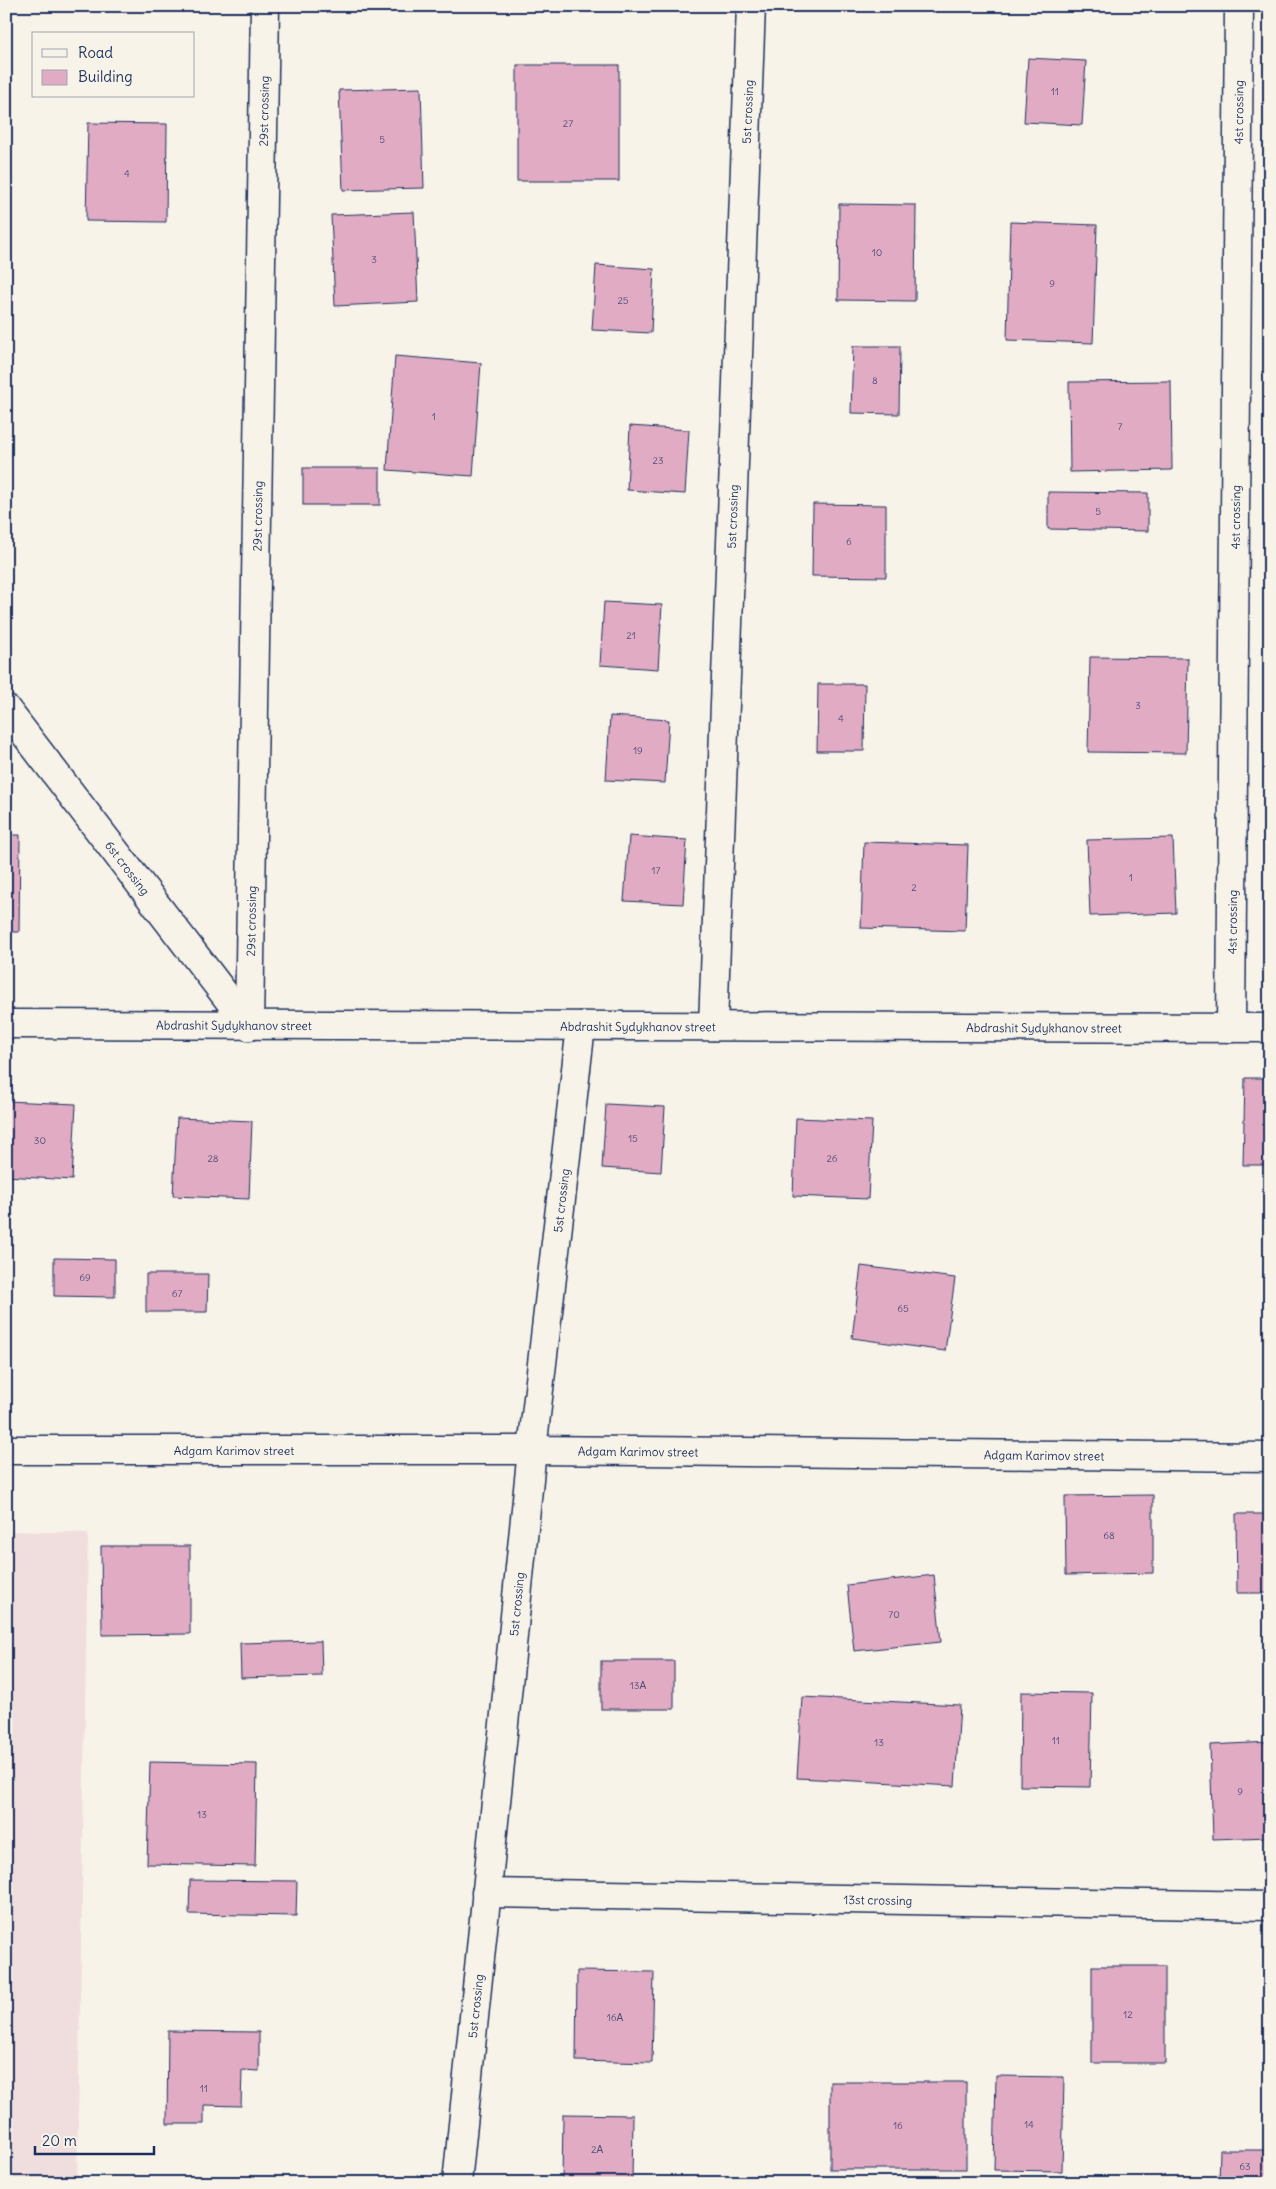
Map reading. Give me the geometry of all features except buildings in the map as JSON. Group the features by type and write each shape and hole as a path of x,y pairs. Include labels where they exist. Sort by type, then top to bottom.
{"street":[{"name":"29st crossing","path":"249,1026 265,6"},
{"name":"5st crossing","path":"713,1026 751,6"},
{"name":"4st crossing","path":"1231,1028 1239,6"},
{"name":"6st crossing","path":"6,709 249,1026"},
{"name":"Abdrashit Sydykhanov street","path":"6,1024 1270,1028"},
{"name":"5st crossing","path":"457,2183 532,1450 581,1026"},
{"name":"Adgam Karimov street","path":"6,1450 532,1450 1270,1457"},
{"name":"13st crossing","path":"486,1893 1270,1906"}],"shaded area":[{"path":"6,1531 88,1533 77,2183 6,2183"}]}
